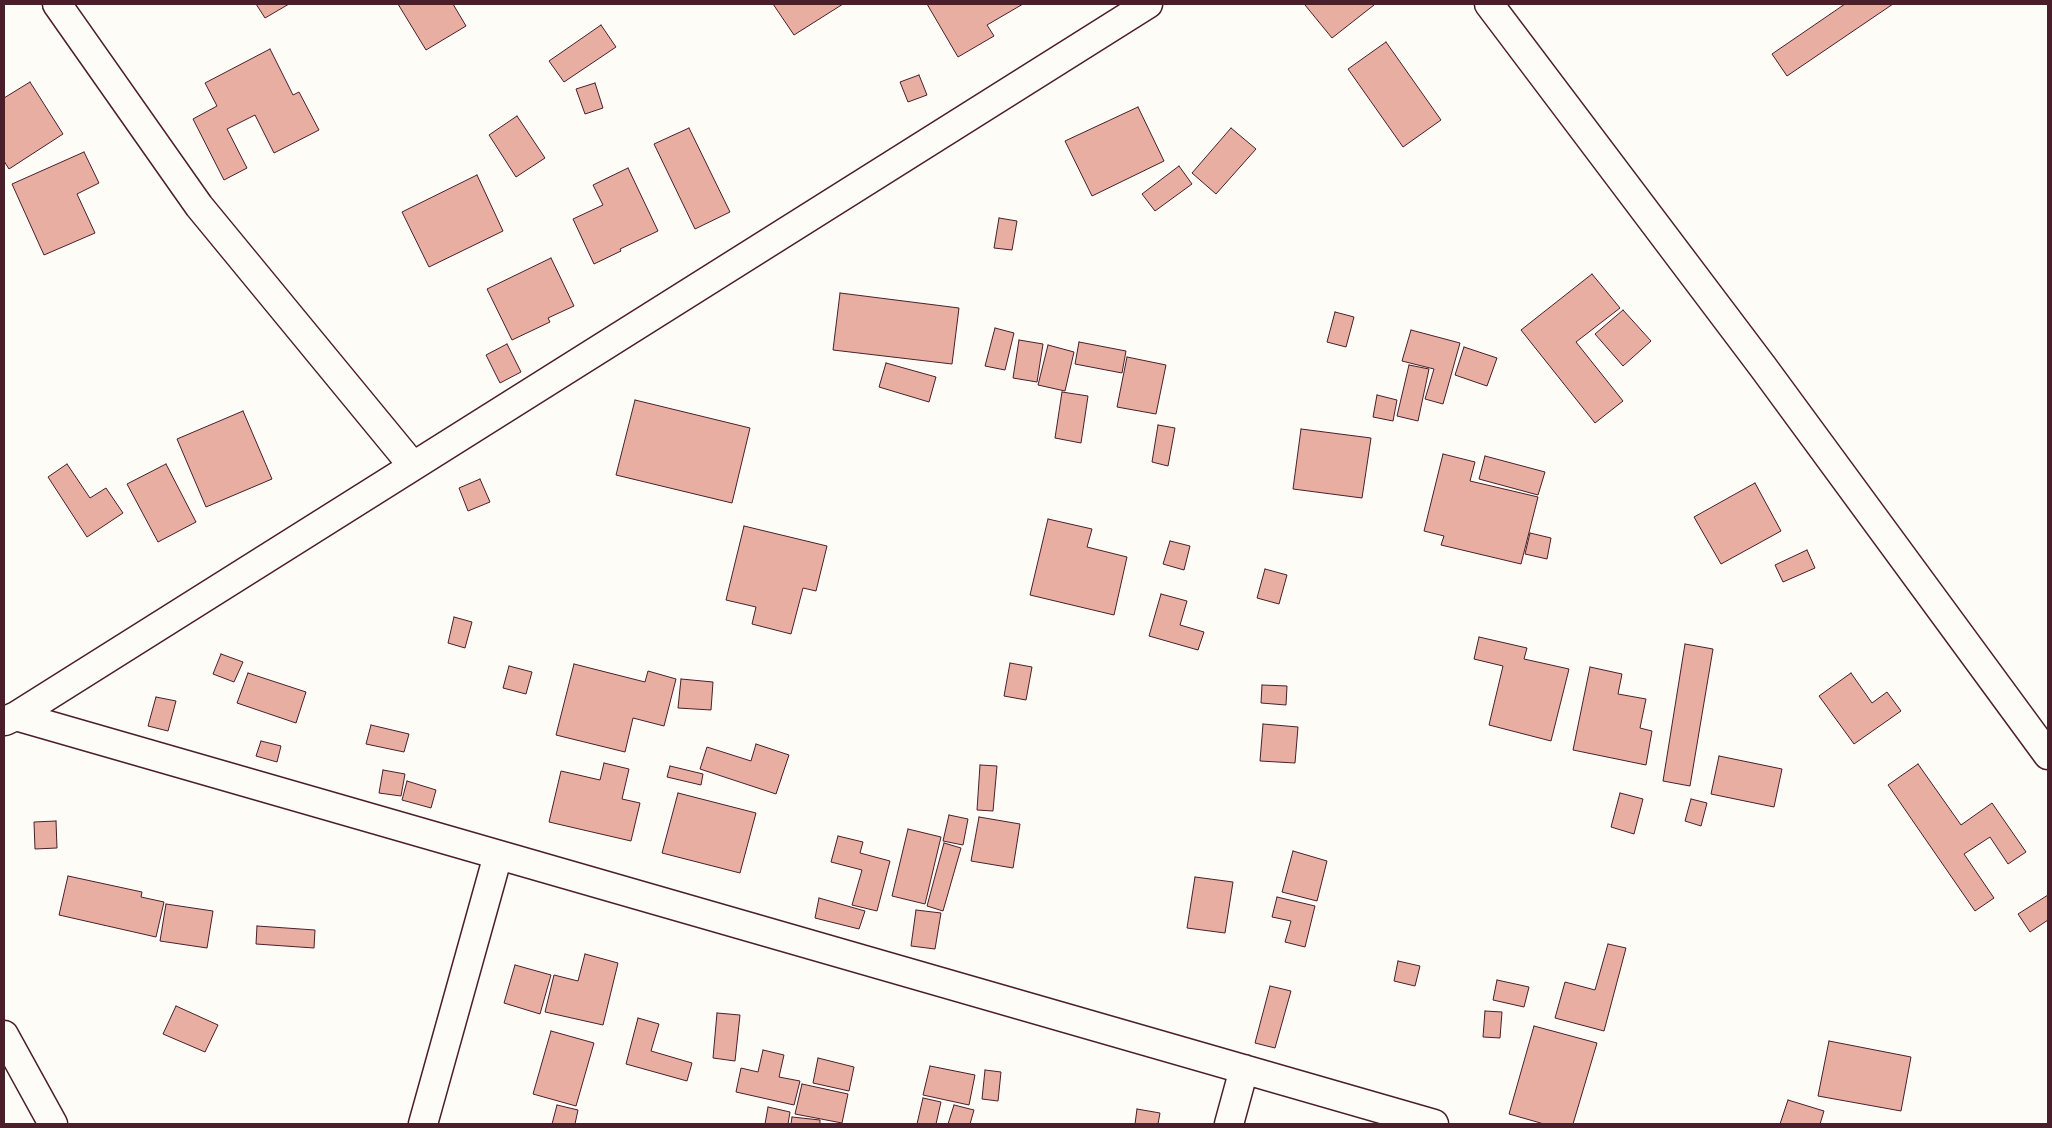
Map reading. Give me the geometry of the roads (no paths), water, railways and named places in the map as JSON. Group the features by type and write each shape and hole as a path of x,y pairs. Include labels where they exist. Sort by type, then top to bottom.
{"street":[{"path":"57,4 199,206 413,466"},
{"path":"10,719 1148,4"},
{"path":"1489,4 1763,367 2048,755"},
{"path":"10,719 498,855 1434,1124"},
{"path":"424,1124 498,855"},
{"path":"4,1035 53,1124"},
{"path":"1229,1124 1244,1070"}]}
